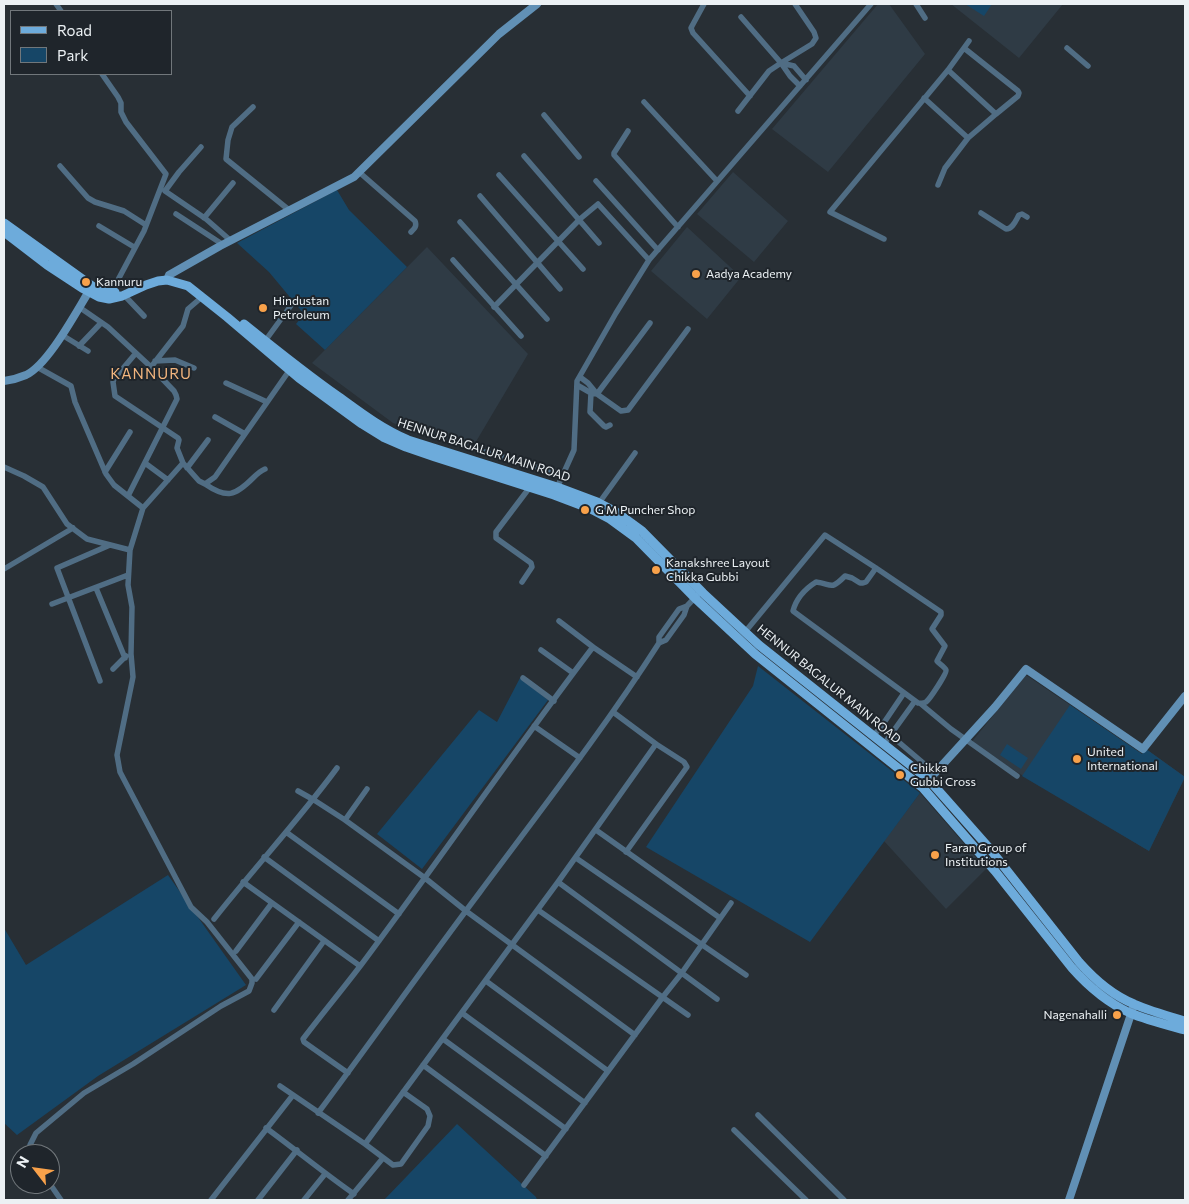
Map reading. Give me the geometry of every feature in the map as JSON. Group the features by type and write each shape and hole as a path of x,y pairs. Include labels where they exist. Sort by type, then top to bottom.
{"main road":[{"path":"4,223 99,297 110,299 168,278"},
{"path":"4,232 48,265 90,289 111,293 147,280 168,278"},
{"name":"HENNUR BAGALUR MAIN ROAD","path":"168,278 188,286 249,332 265,341 291,367 299,378 383,437 428,455 530,487 555,491 610,519 636,538 698,595 774,657 873,736 932,776 1079,962 1106,989 1132,1009"},
{"name":"HENNUR BAGALUR MAIN ROAD","path":"168,278 182,278 192,282 291,367 389,432 555,491 599,503 616,512 642,532 698,595 755,654 923,788 994,871 1084,982 1116,1005 1132,1009"},
{"path":"1132,1009 1185,1022"},
{"path":"1132,1009 1185,1030"}],"street":[{"path":"168,278 222,244 354,176 499,34 537,4"},
{"path":"704,4 692,26 693,33 750,96"},
{"path":"738,111 769,71 812,44 816,38 795,4"},
{"path":"555,491 574,450 577,382 649,260 871,4"},
{"path":"916,4 925,18"},
{"path":"741,17 800,86"},
{"path":"884,239 830,212 948,70 969,41"},
{"path":"938,185 944,168 968,138 1018,96 1018,91 964,48"},
{"path":"1067,48 1088,66"},
{"path":"782,63 794,66 806,80"},
{"path":"948,70 996,114"},
{"path":"103,75 121,103 121,112 126,122 166,174 144,231 111,293"},
{"path":"924,98 968,138"},
{"path":"644,102 717,181"},
{"path":"253,107 232,127 226,158 289,210"},
{"path":"544,116 579,157"},
{"path":"628,131 614,155 678,227"},
{"path":"201,146 165,191 204,218 230,240"},
{"path":"524,156 599,243"},
{"path":"60,166 88,198 124,211 146,225"},
{"path":"359,172 414,221 416,224 415,228 411,232"},
{"path":"499,175 583,269"},
{"path":"596,182 658,250"},
{"path":"204,218 233,183"},
{"path":"480,196 560,289"},
{"path":"494,307 580,219 598,204 649,260"},
{"path":"981,213 1006,229 1012,227 1019,215 1022,214 1027,217"},
{"path":"176,214 222,244"},
{"path":"460,222 547,318"},
{"path":"99,226 134,248"},
{"path":"452,260 521,336"},
{"path":"4,381 27,375 37,368 62,335 90,289"},
{"path":"124,295 144,316"},
{"path":"151,366 183,326 188,309 202,297"},
{"path":"265,341 292,304"},
{"path":"79,307 102,323 151,366 176,394 176,399 163,428 128,496"},
{"path":"79,346 102,323"},
{"path":"610,425 604,426 590,412 594,393 650,323"},
{"path":"577,385 594,393 618,410 628,410 688,329"},
{"path":"62,335 88,351"},
{"path":"136,353 114,379 115,396 178,438 177,448 185,465 199,481 215,491 235,493 242,489 261,470 265,469"},
{"path":"155,360 175,360 194,368"},
{"path":"205,484 215,477 291,367"},
{"path":"37,368 71,386 75,402 105,472 114,485 143,508"},
{"path":"580,377 588,383 594,393"},
{"path":"226,383 267,402"},
{"path":"215,416 245,434"},
{"path":"105,472 130,432"},
{"path":"113,669 128,656 132,607 128,585 130,550 143,508 208,440"},
{"path":"486,452 562,474"},
{"path":"599,503 635,453"},
{"path":"145,463 168,480"},
{"path":"4,467 43,487 67,524 87,539 130,550"},
{"path":"522,582 532,567 531,563 496,538 496,532 530,487"},
{"path":"4,569 73,528"},
{"path":"745,632 825,535 941,612 932,631 945,646 937,661 946,672 926,702 921,704"},
{"path":"100,681 57,568 110,545"},
{"path":"876,568 863,584 848,576 845,576 836,585 830,586 816,582 800,596 793,611 921,704 965,740 1017,776"},
{"path":"52,604 128,575"},
{"path":"30,1144 36,1133 84,1093 133,1064 221,1006 249,991 252,983 252,979 207,922 191,908 120,772 117,755 133,677 128,656 96,588"},
{"path":"318,1113 580,758 659,643 666,640 684,615 687,606 698,595"},
{"path":"559,622 637,677"},
{"path":"348,1073 304,1042 303,1039 379,941 534,726 594,647"},
{"path":"541,650 573,673"},
{"path":"923,788 1026,669 1143,749 1185,696"},
{"path":"523,678 554,701"},
{"path":"873,736 904,693"},
{"path":"884,744 915,701"},
{"path":"613,712 684,762 687,767 626,852"},
{"path":"534,726 580,758"},
{"path":"881,727 932,776"},
{"path":"365,1144 576,858 656,744"},
{"path":"214,920 243,882 314,800 336,768"},
{"path":"345,820 368,789"},
{"path":"298,791 345,820 635,1035"},
{"path":"596,830 720,918"},
{"path":"286,832 399,914"},
{"path":"264,857 379,941"},
{"path":"576,858 746,976"},
{"path":"243,882 360,966"},
{"path":"558,882 717,999"},
{"path":"236,951 272,903"},
{"path":"524,1185 681,974 731,903"},
{"path":"538,910 688,1015"},
{"path":"256,979 299,922"},
{"path":"274,1010 324,941"},
{"path":"486,981 608,1071"},
{"path":"1069,1200 1132,1009"},
{"path":"462,1013 585,1103"},
{"path":"443,1039 566,1129"},
{"path":"423,1065 546,1156"},
{"path":"280,1086 394,1165 400,1164 428,1126 430,1116 427,1109 403,1092"},
{"path":"210,1200 293,1094"},
{"path":"758,1116 844,1200"},
{"path":"266,1128 354,1194"},
{"path":"734,1130 806,1200"},
{"path":"258,1200 297,1150"},
{"path":"348,1200 383,1158"},
{"path":"304,1200 325,1174"}],"shaded area":[{"path":"878,4 889,4 925,54 828,172 772,129"},
{"path":"951,4 1063,4 1019,58"},
{"path":"733,172 788,221 754,262 697,214"},
{"name":"Aadya Academy","path":"687,227 741,277 707,319 651,271"},
{"path":"427,247 528,354 471,450 393,423 312,363"},
{"name":"United International","path":"1026,675 1142,754 1146,749 1185,777 1149,851 970,744"},
{"name":"Faran Group of Institutions","path":"920,793 986,869 946,909 884,841"}],"green space":[{"path":"965,4 992,4 984,16"},
{"path":"337,190 349,210 407,267 325,350 296,324 304,314 269,272 237,243"},
{"path":"758,666 920,793 810,942 646,847 753,686"},
{"path":"520,678 548,700 422,869 377,834 479,710 497,722"},
{"name":"United International","path":"1070,705 1142,754 1146,749 1185,777 1149,851 1022,776"},
{"path":"1007,744 1028,758 1021,769 1000,755"},
{"path":"168,875 246,985 98,1076 17,1135 4,1123 4,928 26,965"},
{"path":"457,1124 536,1197 537,1200 384,1200"}],"place":[{"name":"Aadya Academy","path":"696,274"},
{"name":"Kannuru","path":"86,282"},
{"name":"Hindustan Petroleum","path":"263,308"},
{"name":"G M Puncher Shop","path":"585,510"},
{"name":"Kanakshree Layout Chikka Gubbi","path":"656,570"},
{"name":"United International","path":"1077,759"},
{"name":"Chikka Gubbi Cross","path":"900,775"},
{"name":"Faran Group of Institutions","path":"935,855"},
{"name":"Nagenahalli","path":"1117,1015"}],"district":[{"name":"KANNURU","path":"151,374"}]}
